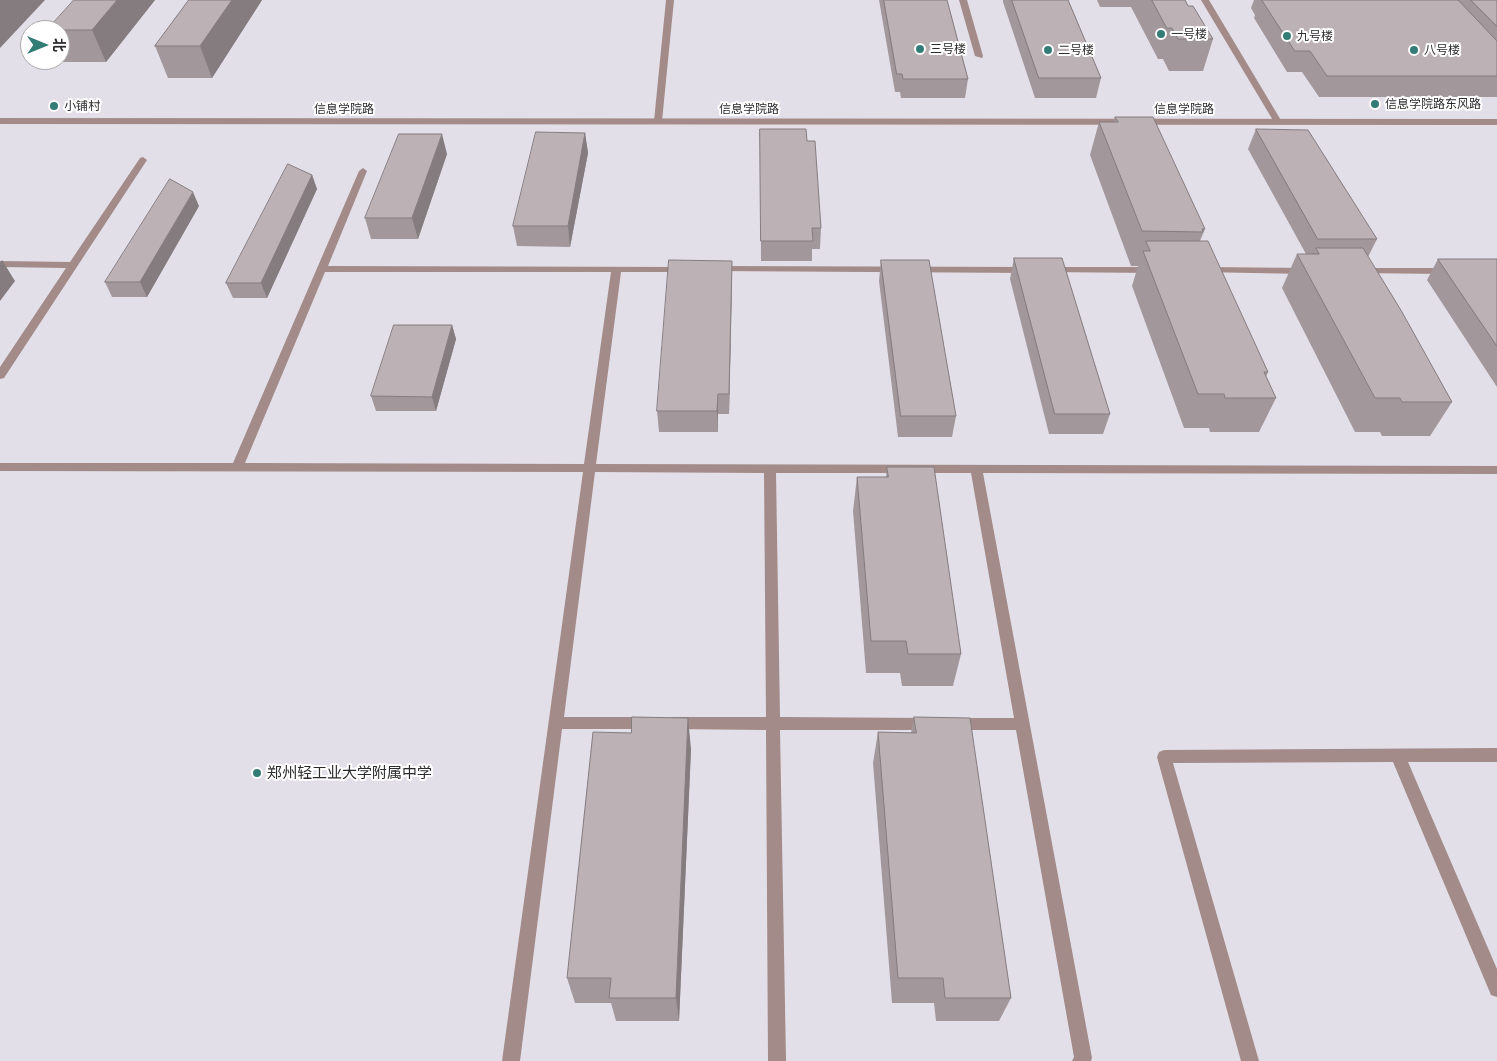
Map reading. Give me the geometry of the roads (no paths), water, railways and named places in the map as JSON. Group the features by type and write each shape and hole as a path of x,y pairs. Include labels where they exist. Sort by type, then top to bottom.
{"street":[{"path":"658,121 670,0"},
{"path":"963,0 979,56"},
{"path":"1205,0 1278,122"},
{"name":"信息学院路","path":"0,121 1497,122"},
{"path":"0,375 144,160"},
{"path":"237,468 363,171"},
{"path":"0,264 74,264"},
{"path":"321,269 1161,270"},
{"path":"511,1061 616,269"},
{"path":"1190,270 1319,270"},
{"path":"1349,271 1457,271"},
{"path":"0,467 1497,471"},
{"path":"770,469 777,1061"},
{"path":"976,469 1083,1058 1081,1061"},
{"path":"556,723 1022,724"},
{"path":"1398,756 1497,989"},
{"path":"1250,1061 1164,757 1497,756"}],"place":[{"name":"一号楼","path":"1161,34"},
{"name":"九号楼","path":"1287,36"},
{"name":"三号楼","path":"920,49"},
{"name":"二号楼","path":"1048,50"},
{"name":"八号楼","path":"1414,50"},
{"name":"信息学院路东风路","path":"1375,104"},
{"name":"小铺村","path":"54,106"},
{"name":"郑州轻工业大学附属中学","path":"257,773"}]}
